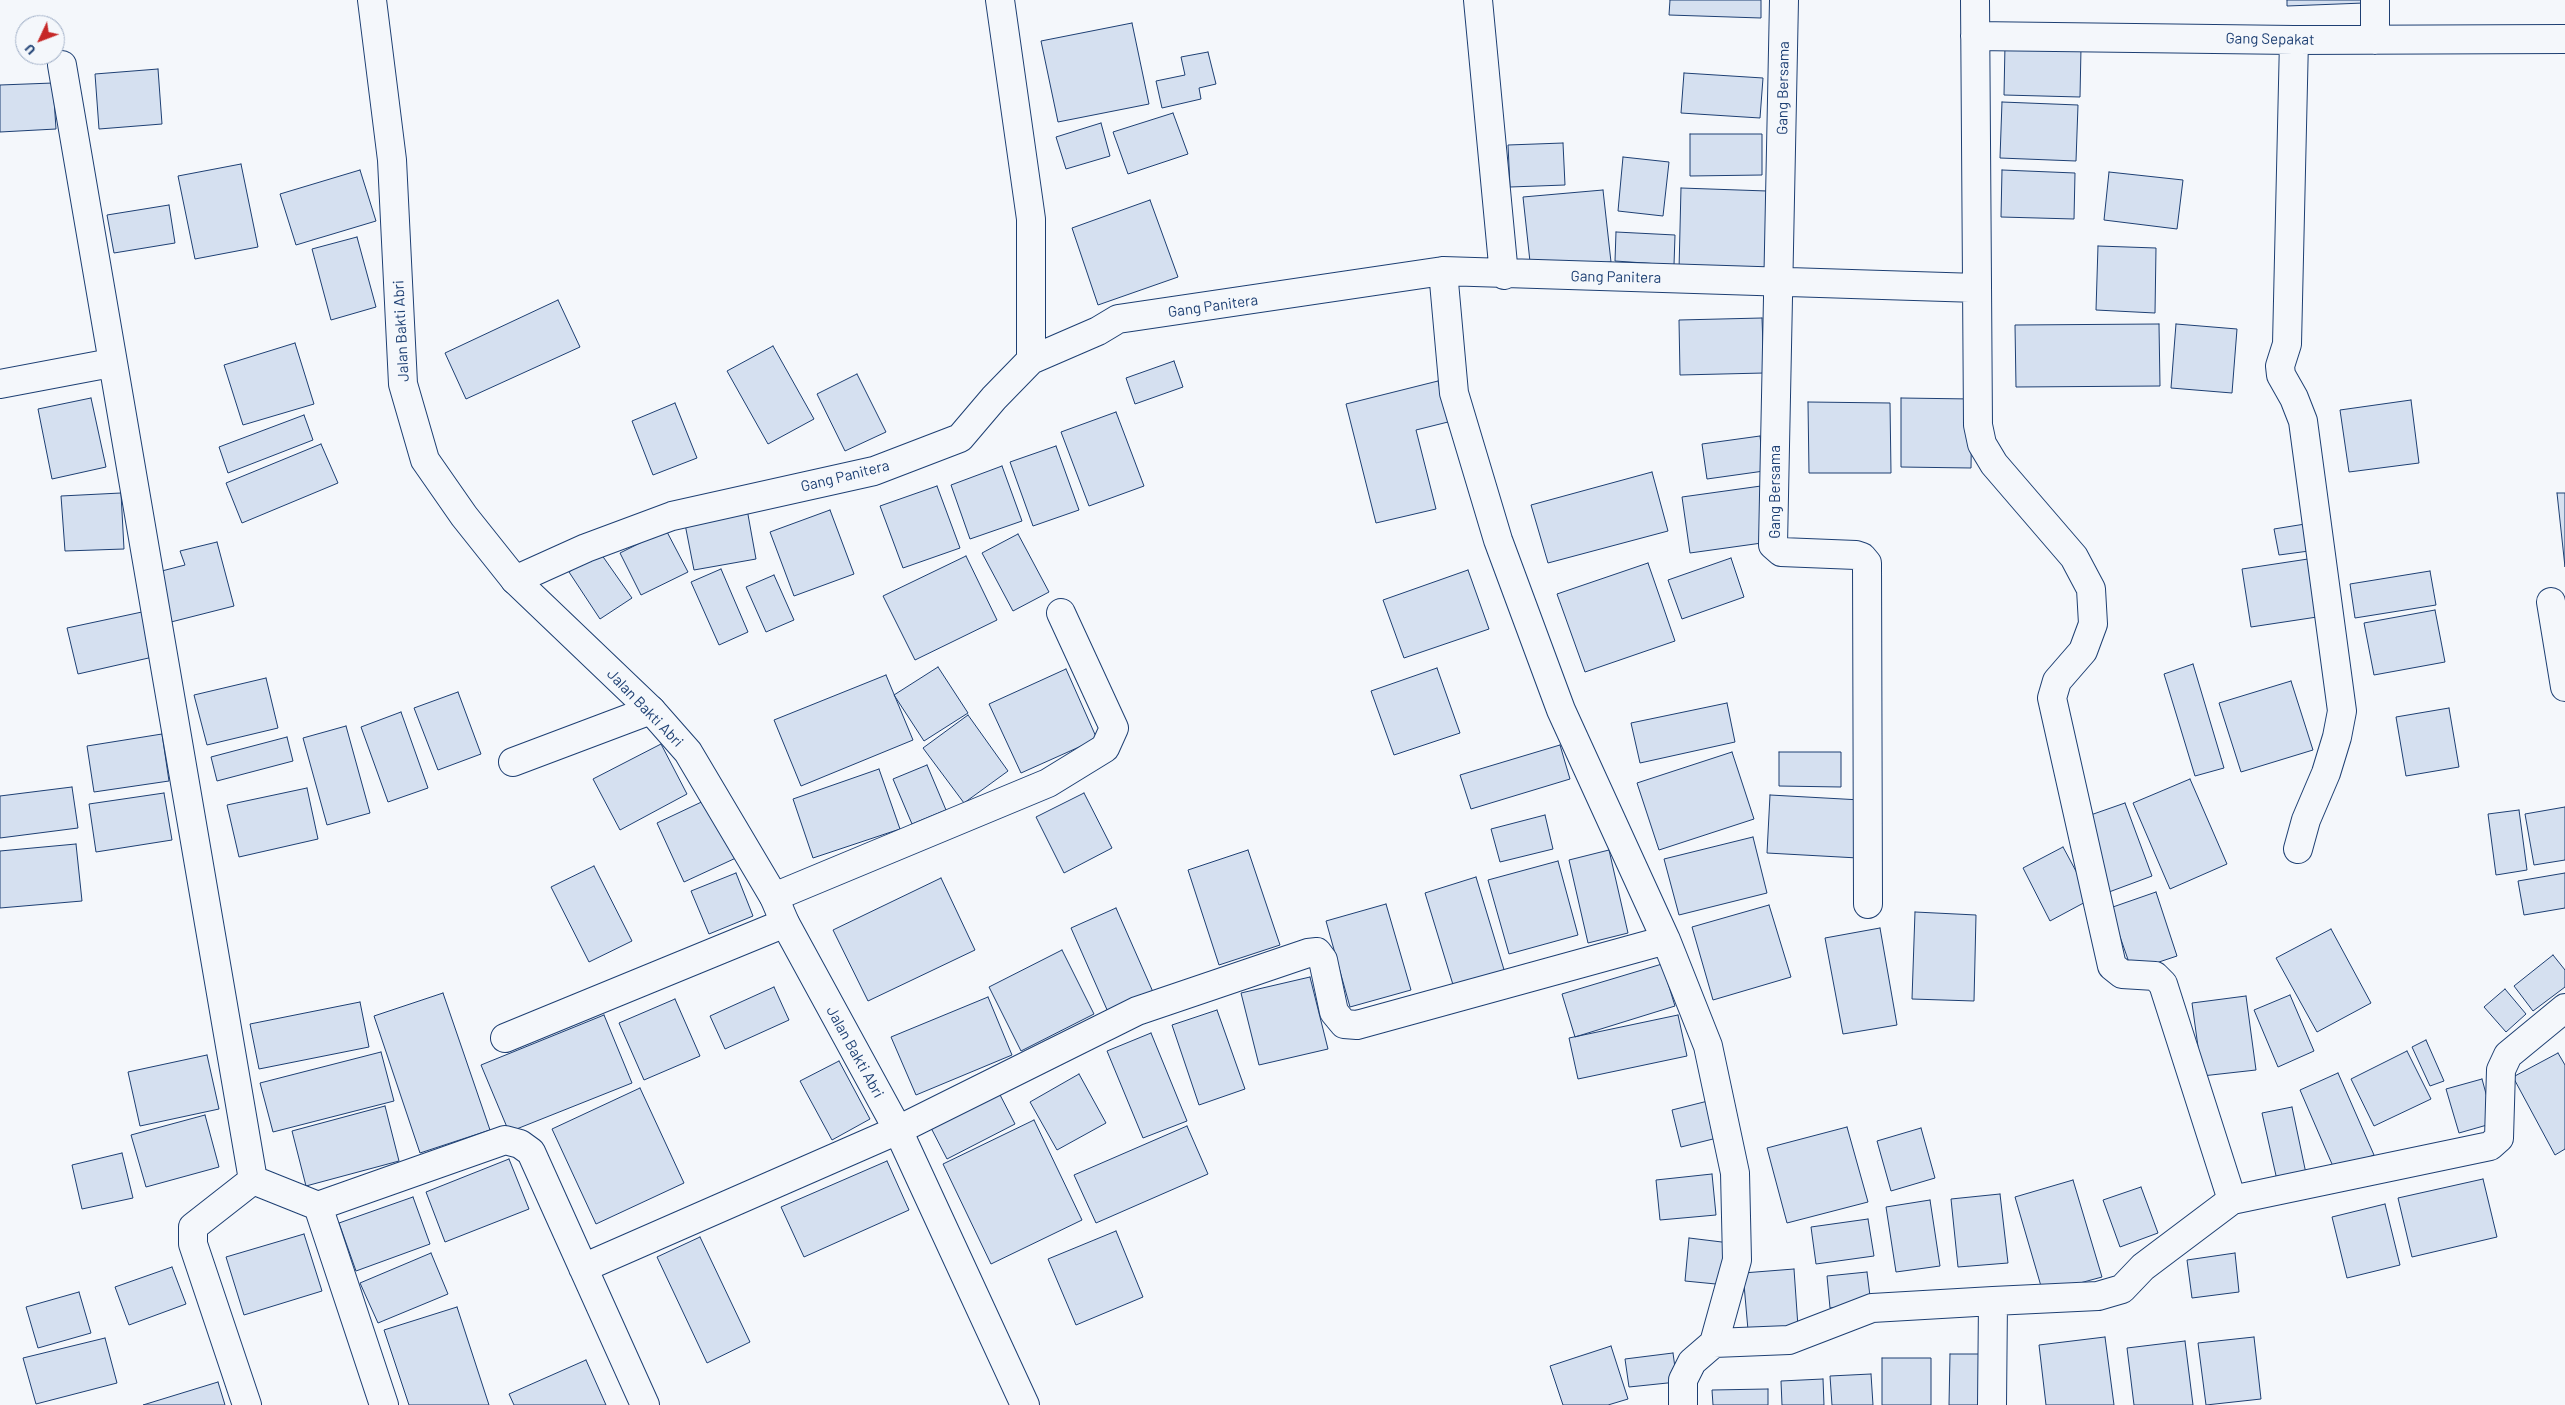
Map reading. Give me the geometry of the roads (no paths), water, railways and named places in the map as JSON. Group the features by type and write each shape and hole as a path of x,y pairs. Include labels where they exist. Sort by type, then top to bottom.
{"street":[{"name":"Jalan Bakti Abri","path":"372,0 392,160 402,384 424,460 464,516 515,580 651,710 688,752 774,897 785,923 898,1130 1025,1405"},
{"path":"1000,0 1031,218 1031,360"},
{"path":"1478,0 1504,275"},
{"name":"Gang Bersama","path":"1784,0 1780,281 1773,545 1781,552 1856,555 1862,557 1867,563 1868,904"},
{"path":"1975,0 1978,425 1982,444 1994,464 2074,557 2092,589 2092,624 2084,652 2057,682 2052,698 2112,966 2122,974 2155,976 2160,979 2232,1200"},
{"path":"2375,0 2375,40"},
{"name":"Gang Sepakat","path":"1975,36 2294,40 2565,39"},
{"path":"2294,40 2286,344 2280,366 2281,375 2294,398 2303,421 2342,711 2337,737 2326,773 2306,820 2298,849"},
{"path":"62,66 111,363 252,1180"},
{"name":"Gang Panitera","path":"515,580 586,548 672,516 874,470 960,438 994,398 1031,360 1098,331 1118,318 1443,271 1504,275 1780,281 1977,288"},
{"path":"1443,271 1454,392 1498,540 1561,710 1666,940 1708,1046 1735,1173 1737,1260 1714,1343 1692,1362 1683,1380 1683,1405"},
{"path":"0,384 111,363"},
{"path":"2551,602 2565,687"},
{"path":"774,897 1048,783 1105,748 1114,728 1061,613"},
{"path":"512,762 651,710"},
{"path":"505,1038 785,923"},
{"path":"583,1268 898,1130 1137,1011 1308,953 1317,952 1324,960 1334,1012 1344,1024 1357,1025 1666,940"},
{"path":"1714,1343 1789,1340 1872,1308 2098,1296 2122,1289 2143,1267 2232,1200 2490,1146 2499,1138 2500,1070 2504,1062 2508,1055 2565,1008"},
{"path":"252,1180 318,1206 505,1140 520,1144 531,1152 645,1405"},
{"path":"247,1405 193,1244 193,1227 252,1180"},
{"path":"318,1206 384,1405"},
{"path":"1992,1405 1993,1301"}]}
